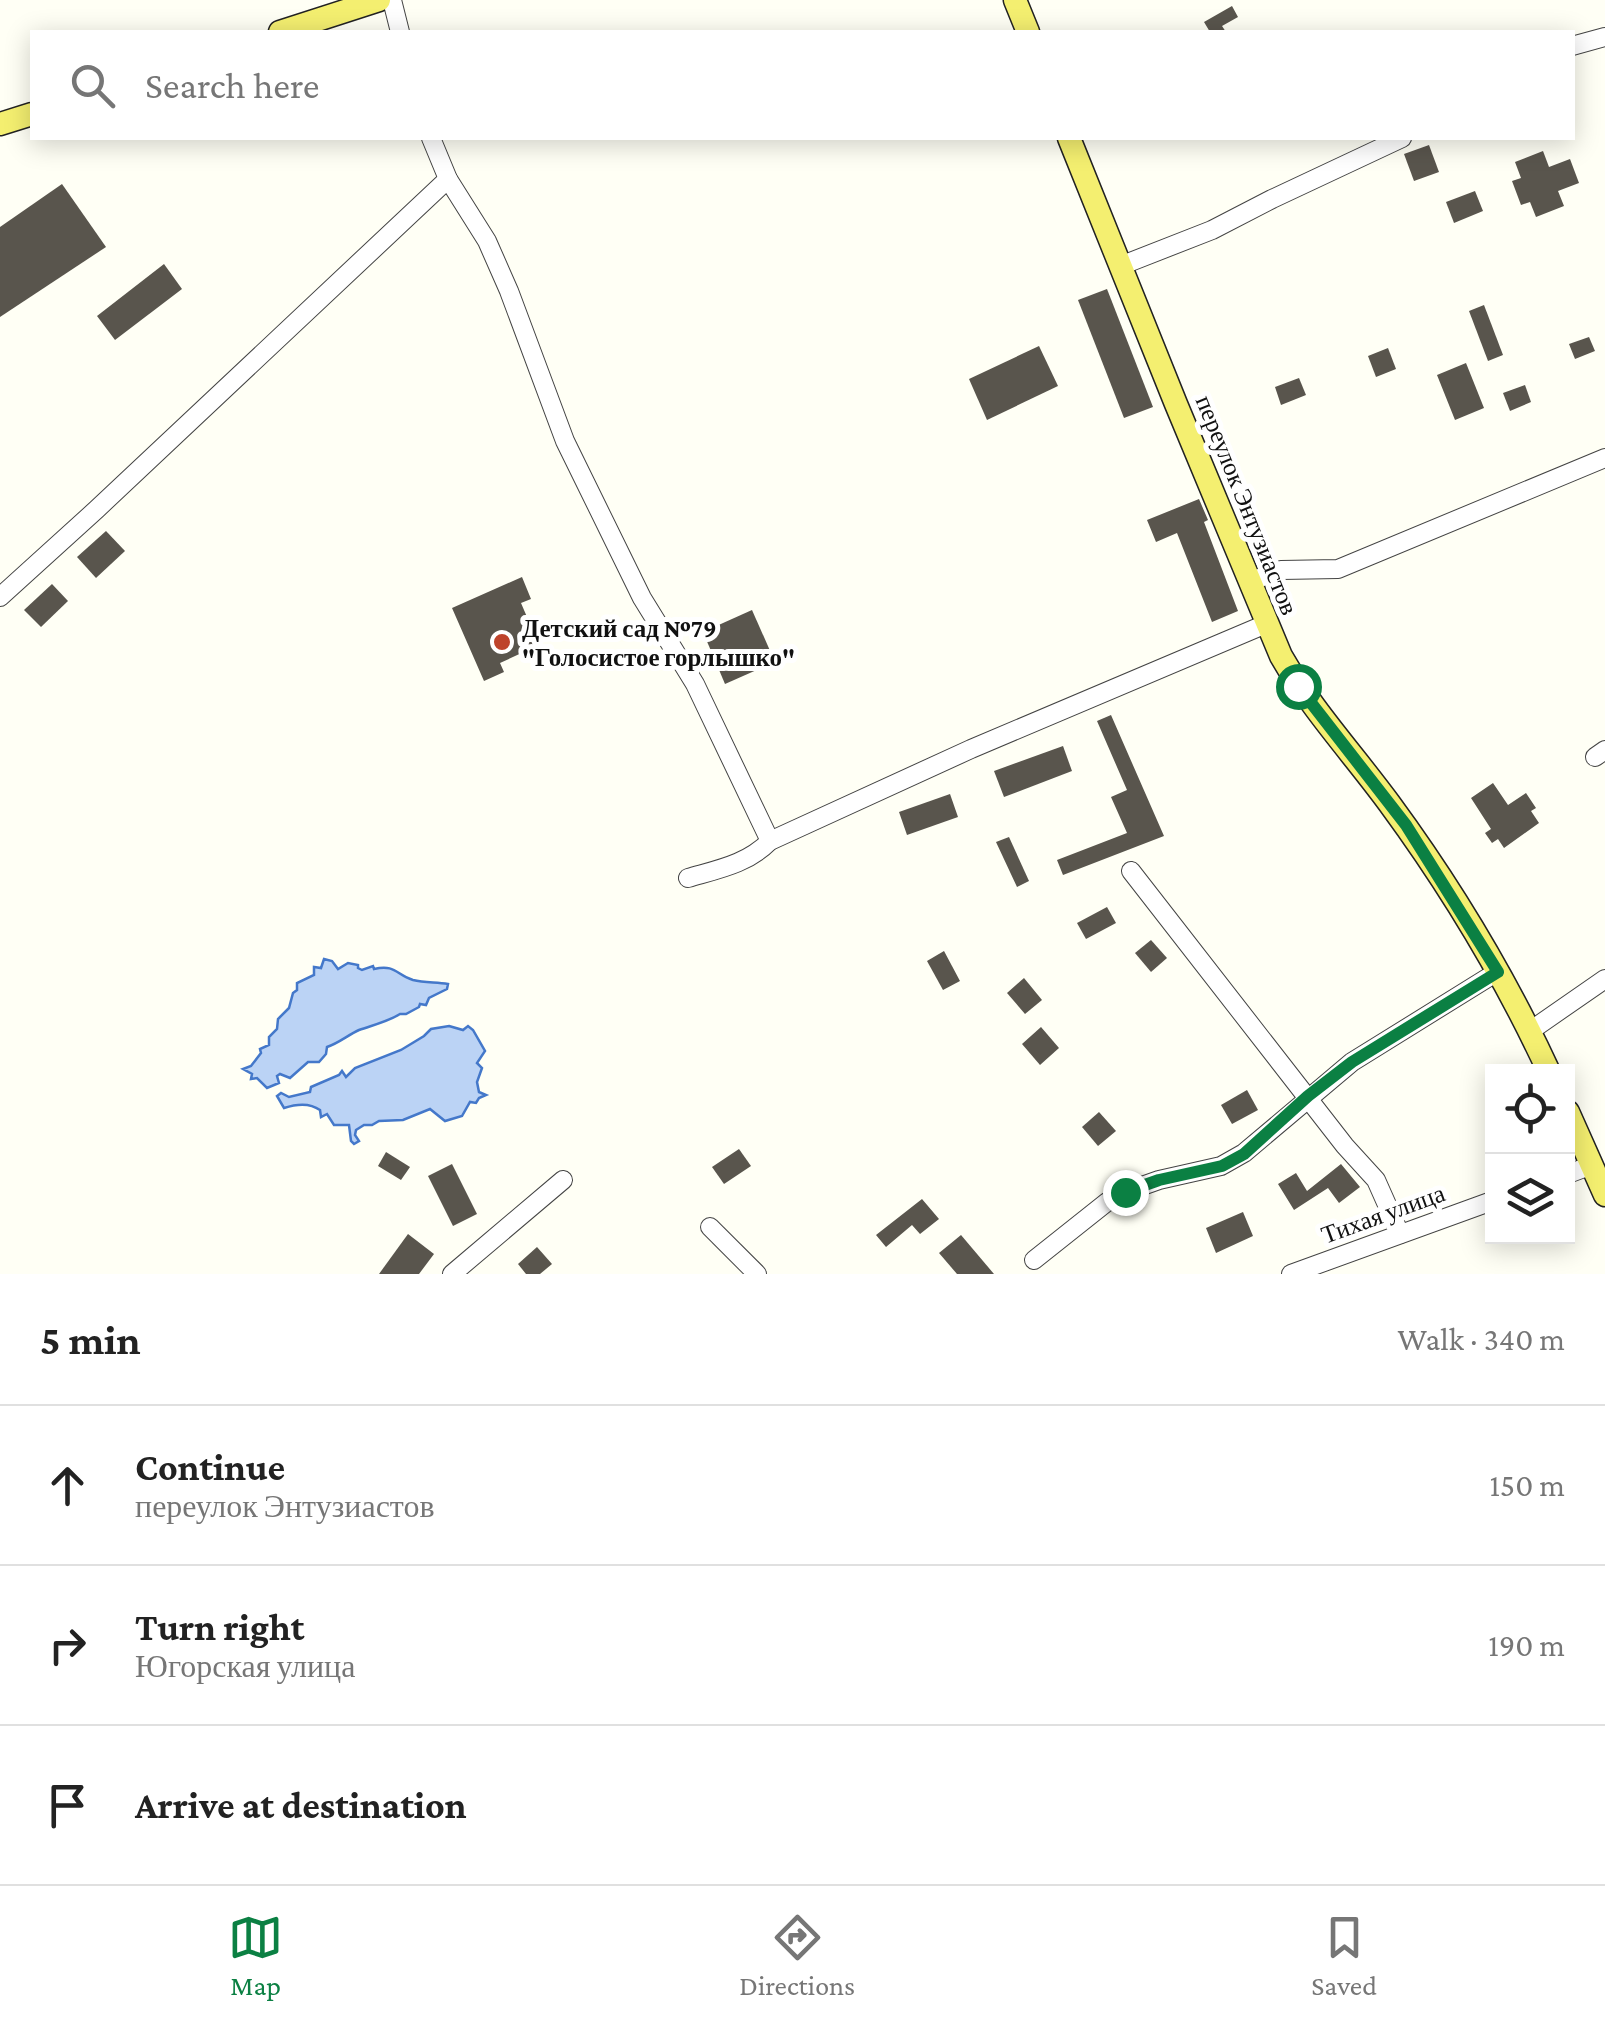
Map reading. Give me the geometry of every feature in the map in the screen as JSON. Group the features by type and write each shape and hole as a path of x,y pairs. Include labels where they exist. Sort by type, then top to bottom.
{"main road":[{"path":"286,30 379,0"},
{"path":"1015,0 1027,30"},
{"path":"0,124 30,115"},
{"name":"переулок Энтузиастов","path":"1070,140 1280,656 1298,686 1406,825 1498,972 1545,1064"},
{"path":"1575,1127 1605,1195"}],"street":[{"path":"392,0 400,30"},
{"path":"1575,45 1605,37"},
{"path":"432,140 448,179 487,242 564,441 642,598 695,684 770,841"},
{"path":"1120,266 1212,230 1398,140"},
{"path":"0,597 448,179"},
{"path":"1250,582 1282,570 1338,569 1605,458"},
{"path":"688,878 741,862 770,841 971,749 1266,624"},
{"path":"1131,871 1345,1146 1376,1180 1400,1234"},
{"path":"1034,1260 1125,1192 1222,1166 1244,1154 1352,1062 1498,972"},
{"path":"1530,1031 1605,979"},
{"path":"1575,1171 1592,1165"},
{"path":"452,1274 563,1180"},
{"name":"Тихая улица","path":"1291,1274 1485,1204"},
{"path":"710,1227 757,1274"}],"water":[{"path":"324,959 332,961 338,969 348,963 362,970 373,966 387,968 413,980 448,984 447,989 429,998 426,1005 420,1004 406,1014 359,1030 327,1047 319,1062 308,1062 290,1078 280,1074 279,1083 267,1088 243,1069 251,1066 260,1049 269,1045 269,1037 289,1008 297,983 314,975 314,967 321,968"},
{"path":"449,1026 463,1030 468,1026 485,1051 477,1063 482,1068 477,1082 479,1092 486,1095 476,1103 470,1102 462,1116 445,1121 430,1109 403,1120 379,1121 356,1130 359,1141 354,1144 349,1125 334,1125 327,1114 321,1117 320,1110 311,1106 284,1108 277,1096 310,1092 311,1087 342,1071 346,1077 355,1068 401,1050 431,1029"}],"building":[{"path":"1232,6 1238,17 1222,26 1225,30 1209,30 1204,22"},
{"path":"1429,145 1439,172 1414,181 1404,154"},
{"path":"1543,151 1549,167 1570,159 1579,183 1558,191 1564,206 1536,217 1530,202 1521,205 1512,181 1521,178 1515,162"},
{"path":"62,184 106,247 0,317 0,227"},
{"path":"1475,191 1483,211 1454,223 1446,202"},
{"path":"164,264 182,289 115,340 97,316"},
{"path":"1107,289 1153,407 1124,418 1078,300"},
{"path":"1484,305 1503,355 1488,361 1469,311"},
{"path":"1589,337 1595,351 1575,359 1569,344"},
{"path":"1039,346 1058,386 987,420 969,379"},
{"path":"1388,348 1396,369 1376,377 1368,356"},
{"path":"1466,363 1484,408 1455,420 1437,375"},
{"path":"1299,378 1306,395 1281,405 1275,387"},
{"path":"1525,385 1531,402 1510,411 1503,393"},
{"path":"1199,499 1238,611 1212,622 1177,533 1156,542 1147,520"},
{"path":"106,531 125,551 96,578 77,557"},
{"path":"522,577 531,599 521,603 539,645 500,663 504,672 484,681 452,608"},
{"path":"52,584 68,601 41,627 24,610"},
{"path":"752,610 775,662 725,684 703,632"},
{"path":"1111,715 1164,836 1063,875 1057,860 1127,833 1111,797 1127,790 1097,721"},
{"path":"1063,746 1072,771 1004,797 994,771"},
{"path":"1493,783 1508,805 1526,793 1536,808 1531,811 1539,823 1504,848 1498,839 1492,843 1485,833 1491,829 1471,798"},
{"path":"950,794 958,817 907,835 899,812"},
{"path":"1009,837 1029,881 1017,887 996,842"},
{"path":"1107,907 1116,923 1086,939 1077,923"},
{"path":"1151,940 1167,958 1151,972 1135,953"},
{"path":"944,951 960,981 943,990 927,961"},
{"path":"1024,978 1042,1000 1025,1014 1007,993"},
{"path":"1041,1027 1059,1048 1040,1065 1022,1044"},
{"path":"1247,1090 1258,1110 1232,1124 1221,1105"},
{"path":"1099,1112 1116,1131 1098,1146 1082,1127"},
{"path":"739,1149 751,1166 724,1184 712,1167"},
{"path":"386,1152 410,1167 401,1180 378,1166"},
{"path":"452,1164 477,1214 453,1226 428,1176"},
{"path":"1341,1164 1360,1187 1339,1203 1328,1188 1294,1210 1278,1184 1296,1173 1307,1191"},
{"path":"922,1199 939,1219 920,1234 912,1225 886,1247 876,1235"},
{"path":"1243,1212 1253,1236 1216,1253 1206,1228"},
{"path":"408,1234 434,1254 419,1274 379,1274"},
{"path":"961,1235 994,1274 957,1274 939,1253"},
{"path":"537,1247 552,1264 540,1274 526,1274 518,1264"}],"place":[{"name":"Детский сад №79 \"Голосистое горлышко\"","path":"502,642"}],"route":[{"path":"1125,1192 1222,1166 1244,1154 1352,1062 1498,972 1406,825 1298,686"}]}
